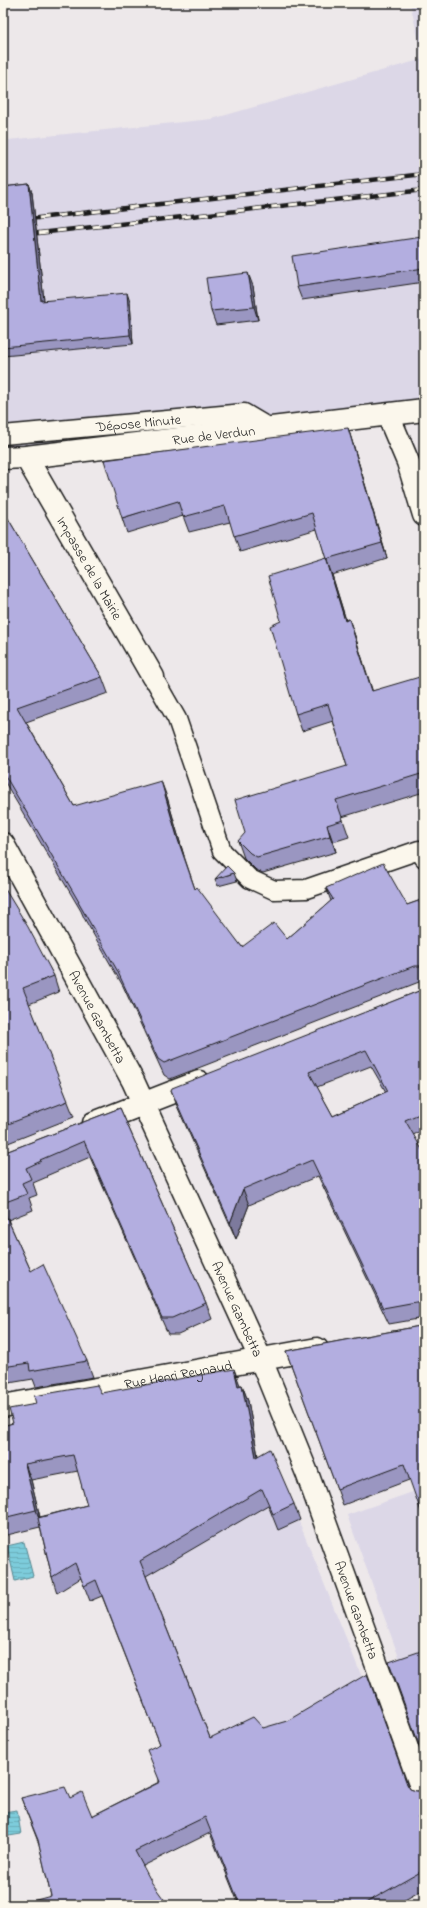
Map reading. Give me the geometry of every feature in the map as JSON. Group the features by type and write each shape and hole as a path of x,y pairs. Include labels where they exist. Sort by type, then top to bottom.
{"street":[{"name":"Rue de Verdun","path":"3,458 26,457 424,410"},
{"path":"388,415 408,462 424,515"},
{"name":"Impasse de la Mairie","path":"26,457 153,678"},
{"name":"Avenue Gambetta","path":"3,844 144,1103 261,1360 306,1473 424,1796"},
{"path":"77,1130 220,1074"},
{"name":"Rue Henri Reynaud","path":"3,1406 339,1345"}],"lane":[{"name":"Dépose Minute","path":"3,435 244,414 271,428"},
{"path":"153,678 177,719 222,851 250,879 274,890 306,889 419,850 424,858"}],"shaded area":[{"path":"410,3 424,3 424,410 3,458 3,152 8,151 8,140 212,119 423,59"},
{"path":"276,1465 368,1692 159,1782 153,1766 166,1760 102,1596 90,1601 81,1579"},
{"path":"424,1488 424,1702 416,1704 347,1515"}],"water":[{"path":"24,1542 33,1576 15,1581 7,1546"},
{"path":"17,1810 21,1834 3,1837 3,1812"}],"building":[{"path":"29,184 41,301 127,293 130,335 3,347 3,187"},
{"path":"422,237 424,268 297,287 292,256"},
{"path":"248,273 254,307 211,311 206,278"},
{"path":"348,428 382,543 326,559 312,513 234,536 225,506 183,517 178,501 122,518 104,460 240,442"},
{"path":"3,510 102,677 17,707 74,806 161,781 178,840 195,889 197,887 242,947 274,923 287,939 333,899 326,888 383,863 407,905 424,899 424,967 414,966 164,1063 158,1059 117,970 3,772"},
{"path":"326,558 345,621 349,619 372,691 423,676 424,773 336,800 343,820 327,825 330,836 257,857 250,853 238,841 245,833 235,800 347,766 328,704 296,714 270,626 281,621 268,576"},
{"path":"227,866 234,873 215,879"},
{"path":"3,886 28,927 54,976 23,988 68,1101 3,1126"},
{"path":"424,989 424,1112 405,1120 424,1153 424,1303 416,1302 383,1308 312,1160 243,1189 230,1223 171,1090 172,1088","holes":["366,1050 388,1091 333,1116 309,1072"]},
{"path":"120,1108 206,1303 172,1318 162,1318 84,1141 40,1160 41,1161 26,1168 31,1179 22,1183 27,1194 3,1203 3,1153"},
{"path":"3,1209 31,1271 43,1264 87,1361 30,1371 29,1363 3,1367"},
{"path":"424,1325 424,1520 404,1464 337,1489 286,1351"},
{"path":"234,1369 238,1386 242,1385 256,1457 270,1449 294,1504 273,1514 262,1489 140,1561 210,1738 253,1717 263,1728 287,1721 367,1674 407,1784 410,1789 416,1791 424,1790 424,1820 418,1817 424,1833 424,1870 362,1905 240,1905 205,1817 135,1851 152,1883 168,1905 18,1905 51,1896 38,1840 21,1798 65,1787 70,1798 82,1792 92,1816 160,1782 147,1750 160,1744 96,1580 84,1586 75,1563 52,1577 38,1518 87,1505 73,1455 25,1464 36,1510 3,1518 3,1426 13,1423 9,1409 36,1404 34,1396 97,1385 101,1393"},
{"path":"424,1650 424,1758 389,1662"}],"railway":[{"path":"3,222 424,174"},
{"path":"3,237 424,190"}]}
